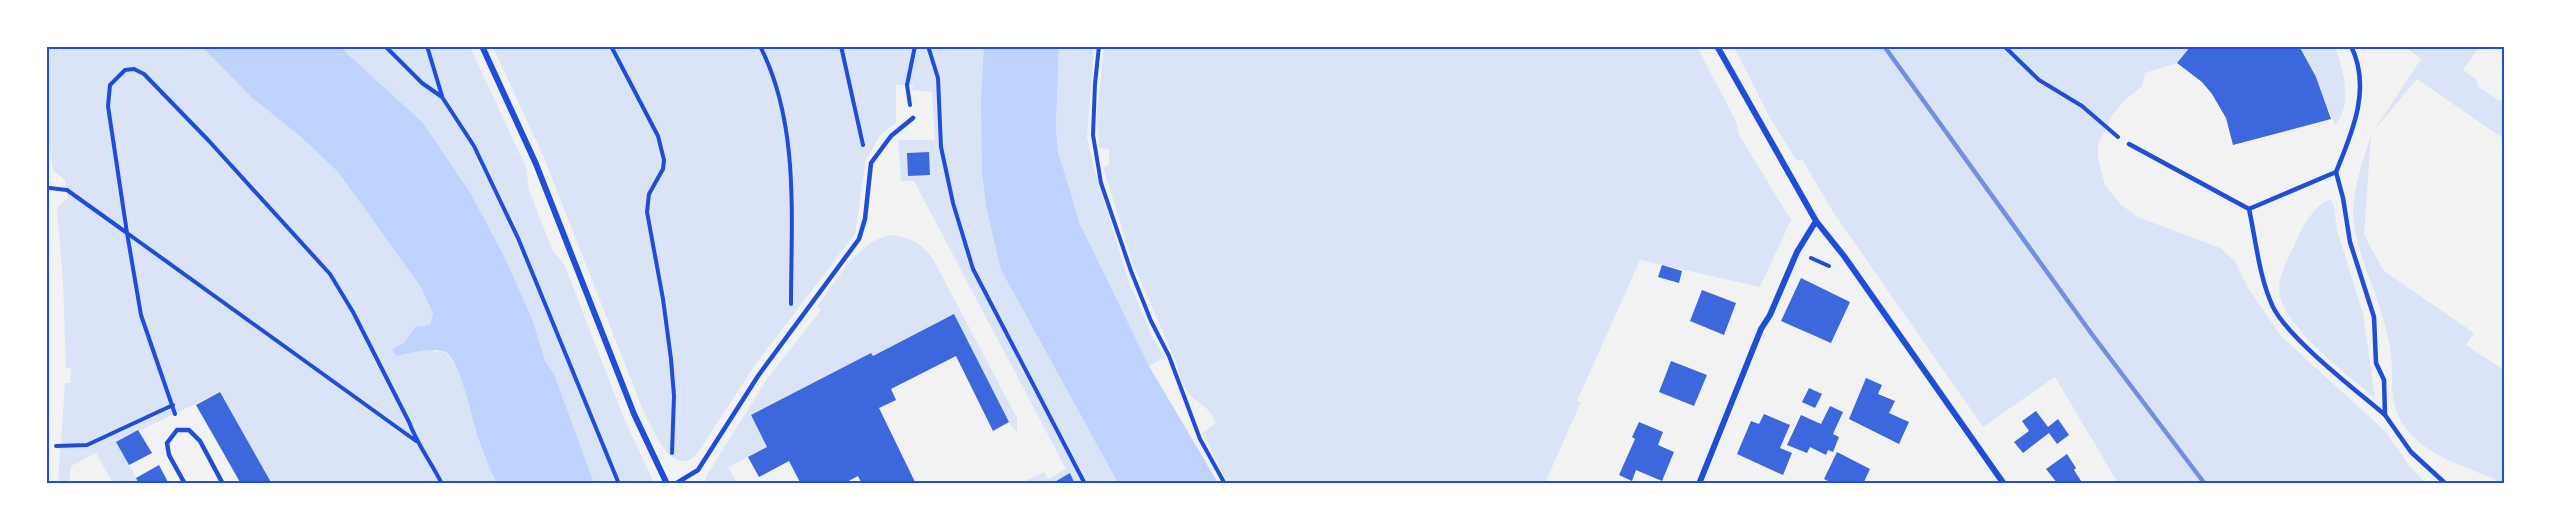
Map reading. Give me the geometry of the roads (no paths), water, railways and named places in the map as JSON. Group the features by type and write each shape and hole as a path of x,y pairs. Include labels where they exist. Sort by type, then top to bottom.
{"street":[{"path":"482,46 536,164 634,414 667,483"},
{"path":"1717,46 1816,221 1844,256 2004,483"},
{"path":"1699,483 1761,329 1770,315 1797,252 1816,221"}],"lane":[{"path":"2351,46 2360,93 2354,129 2336,172 2350,242 2374,317 2376,363 2384,380 2385,415"},
{"path":"675,483 698,470 758,376 860,239 865,219 871,163 891,136 913,118"},
{"path":"2129,144 2249,209 2268,294 2275,310 2294,333 2385,415 2411,452 2446,483"},
{"path":"2249,209 2336,172"},
{"path":"185,483 169,455 167,443 177,430 189,430 200,441 223,483"}],"water":[{"path":"202,47 340,47 422,122 471,194 505,258 533,321 545,361 554,374 594,483 497,483 479,441 460,377 449,355 443,351 432,350 397,356 392,349 404,343 415,327 430,325 433,314 421,287 338,172 300,136 252,98"},
{"path":"984,47 1059,47 1056,127 1058,152 1080,224 1149,366 1218,483 1118,483 1001,270 987,210 982,173 981,98"}],"railway":[{"path":"1884,46 2091,333 2205,484"}]}
